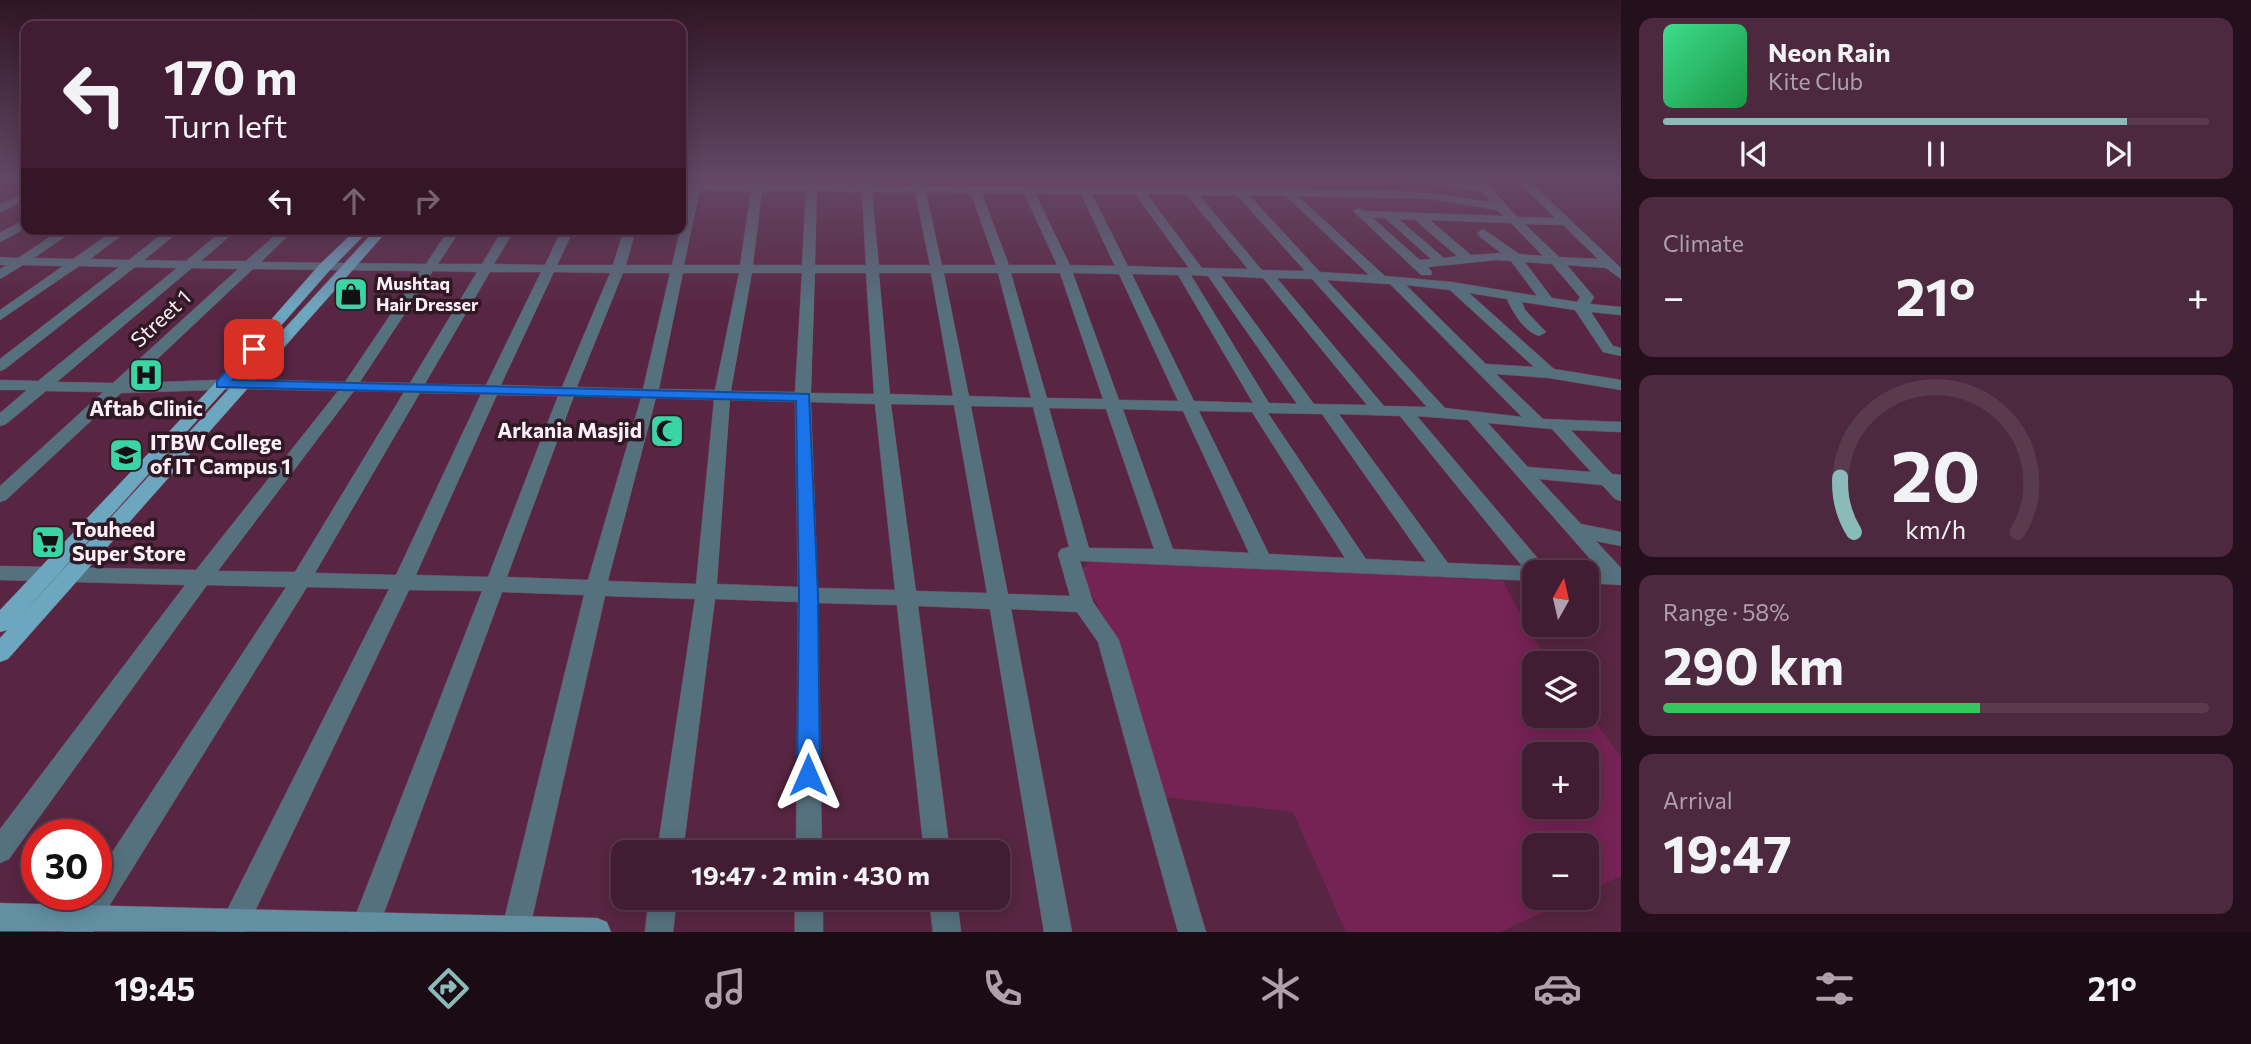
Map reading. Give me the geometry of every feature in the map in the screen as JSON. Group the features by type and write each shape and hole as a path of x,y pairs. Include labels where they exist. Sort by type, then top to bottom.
{"main road":[{"path":"0,624 222,384 325,267 358,235"},
{"path":"0,653 377,235"}],"street":[{"path":"515,931 597,588 691,221"},
{"path":"672,840 706,591 722,395 746,269 752,221"},
{"path":"809,840 808,595 803,397 810,221"},
{"path":"870,221 882,399 936,840"},
{"path":"927,221 1058,932"},
{"path":"983,221 1004,270 1081,554"},
{"path":"1037,221 1066,271 1166,555"},
{"path":"1101,221 1262,560"},
{"path":"1164,221 1318,410 1441,568"},
{"path":"1217,221 1380,411"},
{"path":"1272,221 1440,412"},
{"path":"1322,221 1388,280 1538,424"},
{"path":"1370,221 1549,373"},
{"path":"1395,221 1442,262"},
{"path":"1420,221 1468,259"},
{"path":"1516,221 1554,259 1587,297 1581,308"},
{"path":"1557,221 1566,222 1621,275"},
{"path":"0,238 21,226"},
{"path":"1483,233 1515,257 1548,302"},
{"path":"0,275 61,235"},
{"path":"0,317 116,235"},
{"path":"0,366 168,235"},
{"path":"0,421 225,235"},
{"name":"Street 1","path":"0,496 282,235"},
{"path":"0,850 201,578 350,386 451,235"},
{"path":"81,926 301,580 505,235"},
{"path":"232,927 403,582 565,235"},
{"path":"364,929 568,391 618,269 628,235"},
{"path":"1418,264 1515,257 1609,264"},
{"path":"0,261 325,267 937,269 1206,273 1388,280 1447,286 1581,308 1621,311"},
{"path":"1183,273 1261,408 1359,564"},
{"path":"1513,296 1519,311 1539,332"},
{"path":"1581,308 1608,349 1621,352"},
{"path":"1481,368 1549,373 1614,384 1621,398"},
{"path":"0,385 117,388 222,384 350,386 1440,412 1538,424 1621,427"},
{"path":"1405,412 1525,560"},
{"path":"1474,417 1619,578"},
{"path":"1557,425 1613,480 1621,495"},
{"path":"1525,472 1613,480"},
{"path":"1576,530 1621,539"},
{"path":"1192,932 1108,640 1083,604 1068,554 1166,555 1522,572"},
{"path":"0,573 403,582 1083,604"},
{"path":"1600,577 1619,578"},
{"path":"659,932 662,910"},
{"path":"809,910 809,932"},
{"path":"944,910 947,932"},
{"path":"0,917 81,926 597,932"}],"shaded area":[{"path":"1092,559 1503,581 1522,617 1522,637 1533,637 1542,651 1522,651 1522,728 1599,727 1621,757 1621,876 1599,886 1599,833 1522,833 1522,910 1548,910 1500,932 1346,932 1293,812 1164,797 1121,651 1080,572"}],"place":[{"name":"Mushtaq Hair Dresser","path":"351,294"},
{"name":"Aftab Clinic","path":"146,375"},
{"name":"Arkania Masjid","path":"667,431"},
{"name":"ITBW College of IT Campus 1","path":"126,455"},
{"name":"Touheed Super Store","path":"48,542"}],"route":[{"path":"254,349 222,384 803,397 808,595 808,775"}]}
